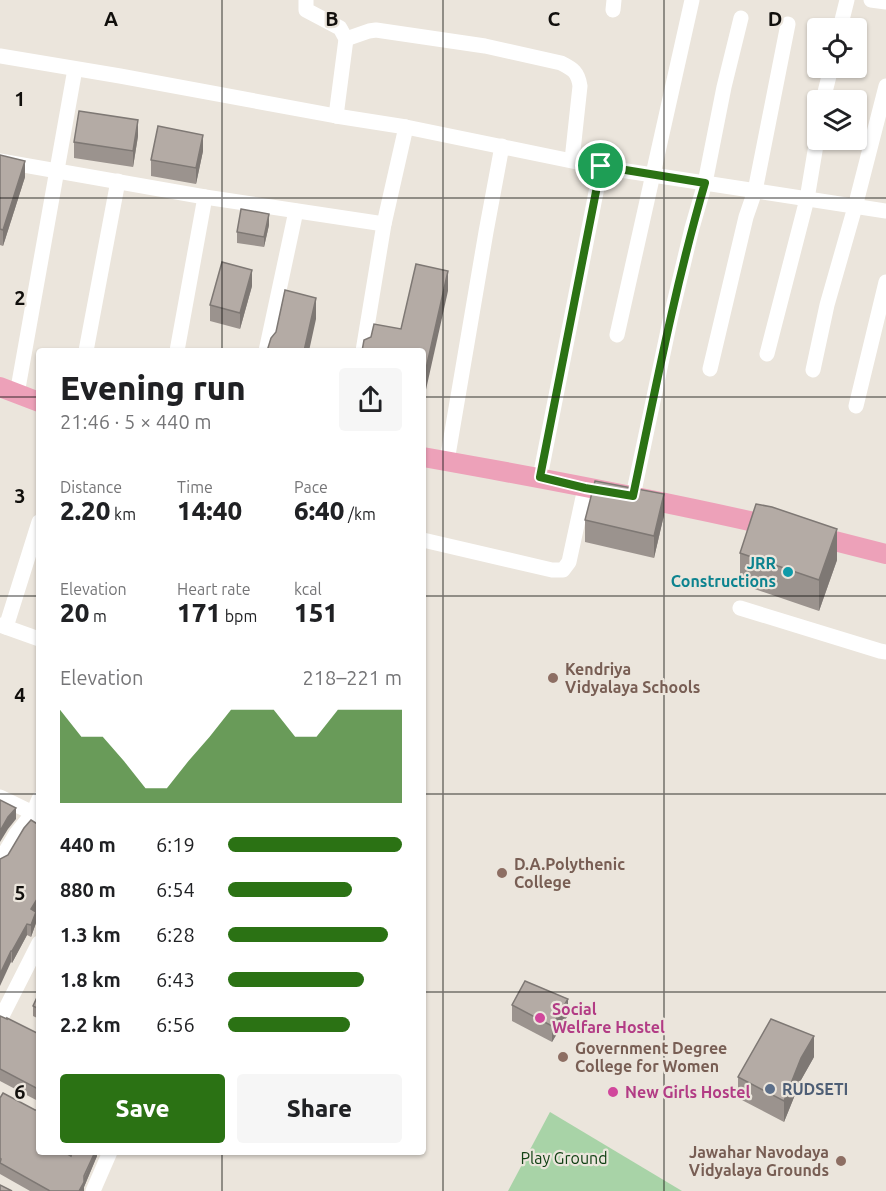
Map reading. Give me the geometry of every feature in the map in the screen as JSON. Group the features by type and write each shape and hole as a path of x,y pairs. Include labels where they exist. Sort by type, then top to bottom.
{"main road":[{"path":"8,391 36,401"},
{"path":"426,458 633,496 886,554"}],"street":[{"path":"306,0 306,10 340,28 346,39 336,116"},
{"path":"617,336 692,0"},
{"path":"842,18 847,0"},
{"path":"872,0 886,2"},
{"path":"633,496 674,305 705,183 724,87 741,18"},
{"path":"710,369 754,191 788,24"},
{"path":"346,39 376,30 485,46 561,63 571,68 578,76 580,86 572,160"},
{"path":"0,56 406,127 601,166 886,211"},
{"path":"8,391 57,170 75,69"},
{"path":"813,369 827,305 886,86"},
{"path":"363,348 384,224 406,127"},
{"path":"447,461 502,146"},
{"path":"767,354 807,199 815,150"},
{"path":"0,161 205,197 384,224"},
{"path":"540,477 601,166"},
{"path":"87,348 118,181"},
{"path":"178,348 205,197"},
{"path":"267,348 296,211"},
{"path":"856,406 886,282"},
{"path":"426,541 552,570 563,570 569,562 585,488"},
{"path":"36,531 3,626 36,638"},
{"path":"740,608 886,652"},
{"path":"0,797 36,815 16,834 0,861"},
{"path":"5,1017 36,951"},
{"path":"93,1191 109,1155"}],"green space":[{"name":"Play Ground","path":"550,1112 682,1191 508,1191"}],"building":[{"path":"79,111 138,120 133,151 74,142"},
{"path":"158,126 203,135 196,168 151,160"},
{"path":"0,155 25,161 3,230 0,229"},
{"path":"241,209 269,214 264,237 237,232"},
{"path":"222,262 252,270 240,313 210,305"},
{"path":"416,264 448,271 426,369 426,348 363,348 364,340 371,337 374,324 401,329"},
{"path":"285,290 316,298 305,348 268,348 276,332"},
{"path":"595,481 664,494 654,536 585,520"},
{"path":"756,504 772,507 837,529 819,580 740,553"},
{"path":"0,800 16,808 0,831"},
{"path":"31,820 36,823 36,901 31,909 36,912 31,925 27,924 0,974 0,859 8,855"},
{"path":"525,981 568,999 552,1026 512,1005"},
{"path":"0,1016 36,1032 36,1088 0,1069"},
{"path":"771,1019 814,1036 801,1058 784,1101 738,1077"},
{"path":"3,1093 36,1110 36,1155 94,1155 79,1191 50,1191 0,1163 0,1098"},
{"path":"0,1185 12,1191 0,1191"}],"place":[{"name":"JRR Constructions","path":"788,572"},
{"name":"Kendriya Vidyalaya Schools","path":"553,678"},
{"name":"D.A.Polythenic College","path":"502,873"},
{"name":"Social Welfare Hostel","path":"540,1018"},
{"name":"Government Degree College for Women","path":"563,1057"},
{"name":"RUDSETI","path":"770,1089"},
{"name":"New Girls Hostel","path":"613,1092"},
{"name":"Jawahar Navodaya Vidyalaya Grounds","path":"841,1161"}],"route":[{"path":"601,166 705,183 671,316 633,496 540,477 601,166"}]}
